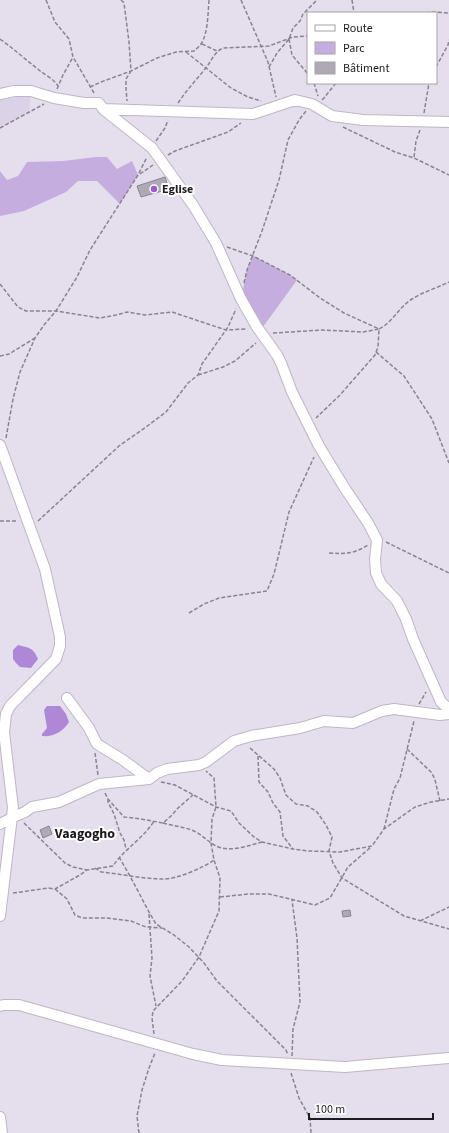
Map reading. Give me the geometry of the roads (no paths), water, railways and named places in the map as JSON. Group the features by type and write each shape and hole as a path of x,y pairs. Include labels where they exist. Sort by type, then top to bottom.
{"street":[{"path":"0,94 14,91 31,91 54,98 128,109 253,114 295,100 312,104 332,116 363,120 449,122"},
{"path":"101,106 152,148 192,205 216,243 241,299 257,327 277,355 292,392 319,446 368,523 376,540 374,559 376,573 382,584 397,601 441,702 449,710"},
{"path":"0,916 14,817 4,732 6,714 10,706 56,659 60,646 60,637 45,569 1,448"},
{"path":"67,698 89,728 97,744 123,760 149,779"},
{"path":"0,824 32,807 59,802 99,784 149,779 157,773 167,769 198,765 206,762 234,741 251,736 300,728 324,720 353,723 382,711 394,709 440,715 449,714"},
{"path":"0,1006 19,1005 193,1054 222,1060 345,1066 449,1058"},
{"path":"0,1117 2,1133"}],"place":[{"name":"Eglise","path":"154,189"}],"district":[{"name":"Vaagogho","path":"85,834"}]}
